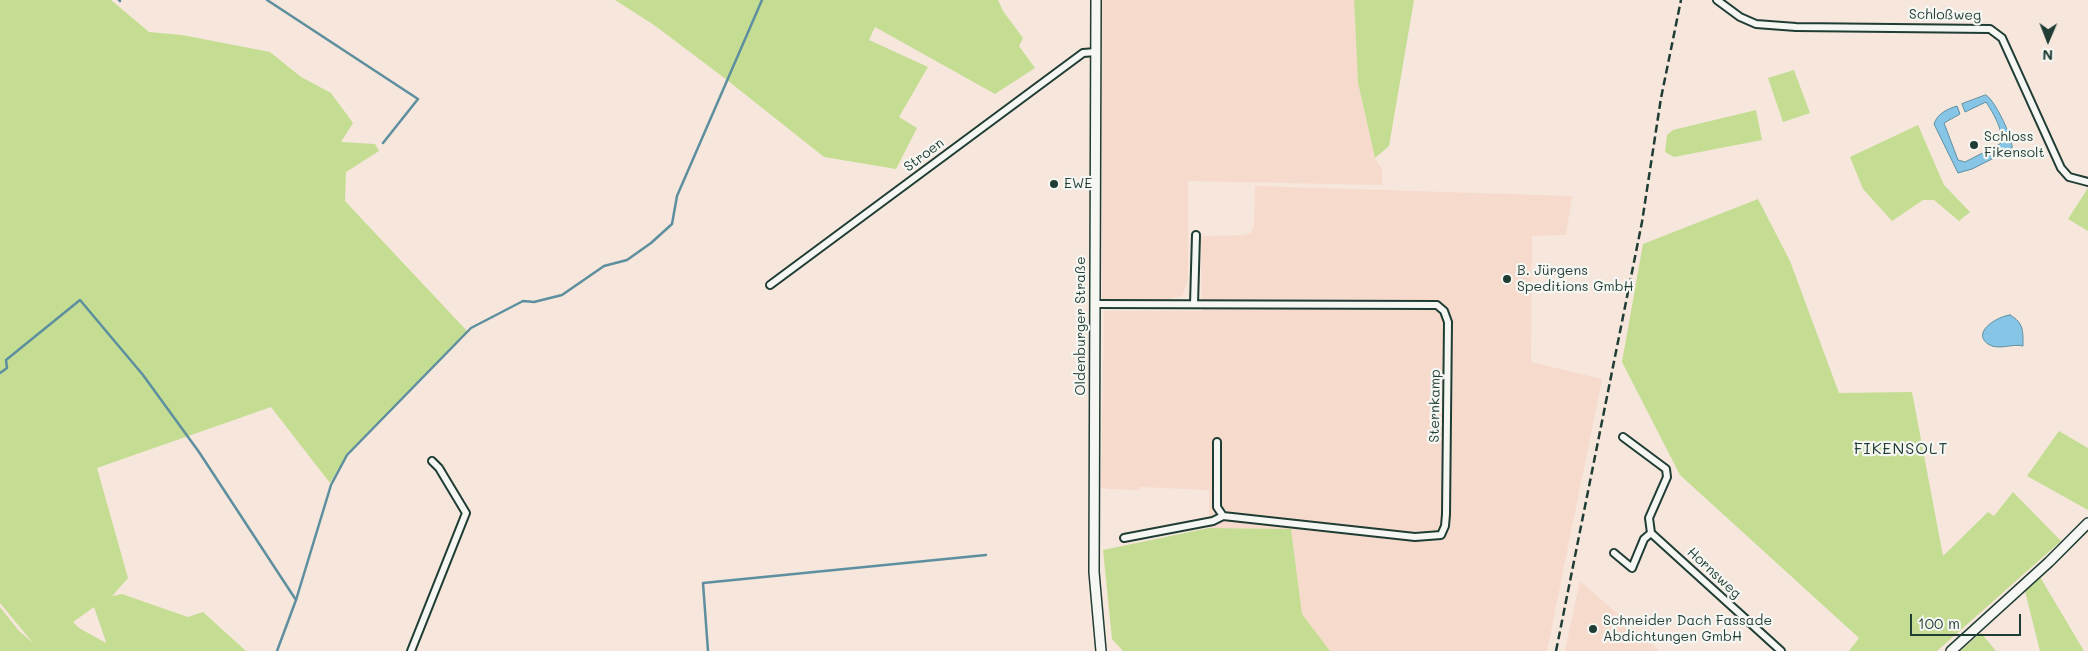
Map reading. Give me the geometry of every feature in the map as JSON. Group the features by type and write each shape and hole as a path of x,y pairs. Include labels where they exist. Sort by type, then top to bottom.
{"main road":[{"name":"Oldenburger Straße","path":"1096,0 1094,581 1101,651"},
{"path":"1951,651 2049,562 2088,523"}],"street":[{"name":"Schloßweg","path":"1717,0 1749,22 1762,25 1990,29 2002,38 2061,168 2069,177 2088,182"},
{"name":"Stroen","path":"770,285 1083,53 1096,52"},
{"path":"1194,304 1196,235"},
{"name":"Sternkamp","path":"1094,304 1437,305 1444,311 1448,322 1446,514 1445,526 1440,535 1416,537 1223,516 1213,521 1124,538"},
{"path":"1614,552 1632,568 1644,539 1651,532 1649,518 1667,477 1666,469 1623,437"},
{"path":"1217,442 1217,508 1223,516"},
{"path":"411,651 466,513 439,468 432,461"},
{"name":"Hornsweg","path":"1651,532 1781,651"}],"shaded area":[{"path":"1101,0 1354,0 1358,83 1375,158 1382,169 1382,185 1188,181 1188,280 1182,296 1165,300 1102,299"},
{"path":"1255,186 1572,196 1566,235 1532,236 1531,362 1602,379 1547,651 1330,651 1302,615 1291,529 1209,528 1209,490 1140,487 1140,490 1107,489 1101,487 1104,311 1202,311 1201,236 1243,235 1251,233 1254,225"},
{"path":"1580,581 1660,651 1565,651"}],"green space":[{"path":"0,0 111,0 149,32 182,35 270,52 301,77 331,93 353,123 341,142 375,144 379,151 346,172 345,201 467,331 347,455 330,483 271,407 97,468 128,578 112,596 122,594 188,617 203,612 246,651 0,651 0,607 19,631 33,643 0,603","holes":["94,607 106,643 79,628 73,622"]},
{"path":"615,0 998,0 1003,11 1023,38 1019,46 1035,68 995,94 875,27 869,40 928,67 899,117 917,128 896,169 824,157 654,25"},
{"path":"1354,0 1414,0 1389,146 1375,158 1358,83"},
{"path":"1794,70 1810,113 1783,122 1768,78"},
{"path":"1756,110 1762,140 1674,157 1665,152 1667,135 1673,130"},
{"path":"1918,125 1944,185 1970,212 1959,221 1934,200 1923,200 1892,221 1863,189 1850,157"},
{"path":"2088,188 2088,231 2068,219"},
{"path":"1758,199 1790,261 1839,393 1912,392 1943,556 1988,512 1994,516 2013,492 2061,541 1937,651 1849,651 1859,638 1680,475 1622,362 1643,244"},
{"path":"2059,431 2088,448 2088,510 2027,476"},
{"path":"1209,528 1291,529 1302,614 1330,651 1123,651 1112,639 1103,550"},
{"path":"2040,577 2084,651 2040,651 2025,591"},
{"path":"1981,633 1996,651 1960,651"}],"water":[{"path":"1986,95 1990,98 2003,120 2010,137 2012,149 1972,169 1958,173 1934,124 1937,117 1943,112 1957,106 1960,114 1944,123 1958,160 1965,162 2000,144 2000,128 1986,102 1965,112 1962,104"},
{"path":"2010,315 2018,321 2022,328 2023,346 1996,347 1988,344 1984,339 1984,330 1993,321"}],"waterway":[{"path":"267,0 418,99 383,143"},
{"path":"0,373 7,368 6,360 80,300 143,375 199,452 296,600 331,485 347,455 471,328 523,301 534,302 562,295 604,266 627,260 651,243 672,224 677,196 762,0"},
{"path":"708,651 703,583 986,555"},
{"path":"277,651 296,600"}],"railway":[{"path":"1556,651 1642,222 1661,98 1681,0"}],"place":[{"name":"Schloss Fikensolt","path":"1974,145"},
{"name":"EWE","path":"1054,184"},
{"name":"B. Jürgens Speditions GmbH","path":"1507,279"},
{"name":"Schneider Dach Fassade Abdichtungen GmbH","path":"1593,629"}],"district":[{"name":"FIKENSOLT","path":"1901,449"}]}
